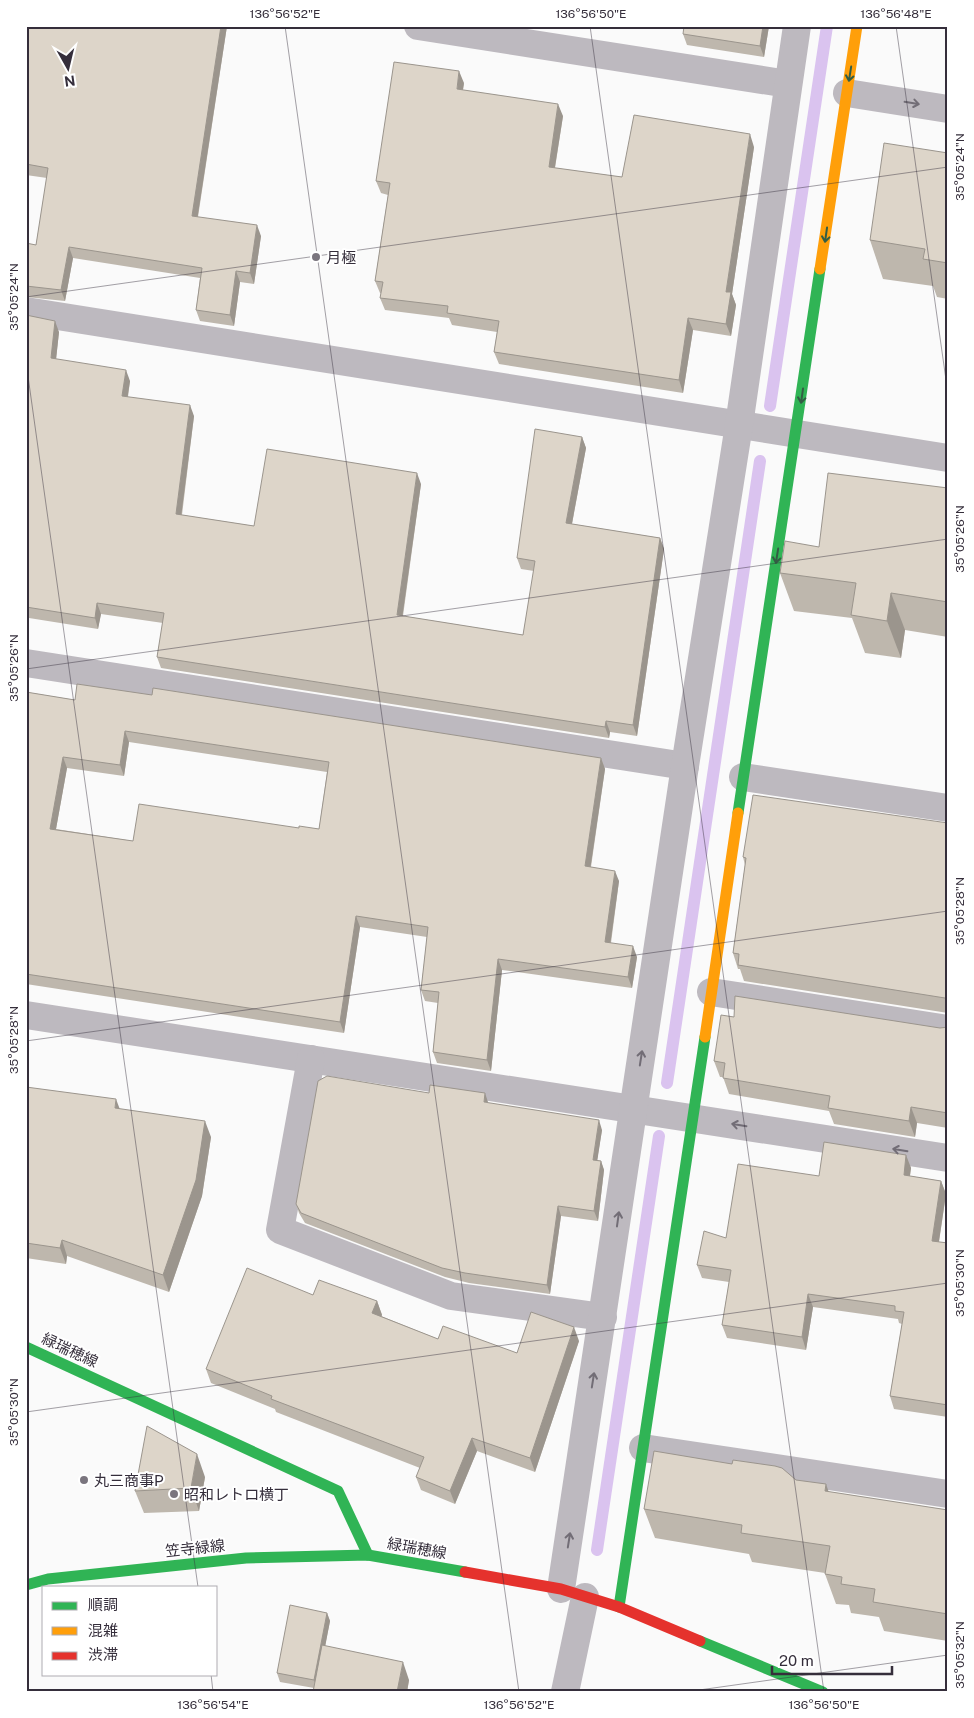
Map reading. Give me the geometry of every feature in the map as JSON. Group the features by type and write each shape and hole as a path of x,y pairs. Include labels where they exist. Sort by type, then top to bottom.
{"street":[{"path":"418,26 788,84"},
{"path":"565,1692 573,1593 603,1317 685,766 739,425 797,26"},
{"path":"619,1606 857,26"},
{"path":"847,93 948,109"},
{"path":"26,311 948,458"},
{"path":"26,663 685,766"},
{"path":"743,777 948,808"},
{"path":"711,992 948,1029"},
{"path":"26,1015 948,1158"},
{"path":"311,1059 280,1230 452,1296 603,1317"},
{"name":"緑瑞穂線","path":"26,1347 338,1491 368,1555 573,1593 619,1606 823,1692"},
{"path":"643,1448 948,1494"},
{"name":"笠寺緑線","path":"26,1585 48,1579 246,1558 368,1555"}],"building":[{"path":"26,26 221,26 192,216 257,225 250,273 236,271 230,315 196,310 202,268 69,247 61,290 26,286 26,243 36,245 48,168 26,164"},
{"path":"684,26 763,26 760,46 683,34"},
{"path":"394,62 459,71 457,89 558,104 549,167 622,177 634,115 750,134 726,292 731,292 726,324 688,318 679,380 494,352 499,321 447,313 448,306 380,298 383,282 375,281 390,183 376,181"},
{"path":"884,143 948,153 948,263 923,259 925,249 870,240"},
{"path":"26,315 55,321 51,358 126,370 122,396 190,405 176,514 254,526 267,449 417,473 397,615 523,635 535,561 517,558 535,429 582,437 566,523 660,538 633,725 606,721 605,727 157,657 164,613 97,603 95,618 26,607"},
{"path":"828,473 948,488 948,602 891,593 887,621 851,615 856,583 780,573 785,541 819,547"},
{"path":"77,684 152,695 153,688 601,758 585,866 615,871 605,942 633,946 628,977 498,959 487,1060 433,1052 439,992 421,990 428,927 356,916 340,1022 26,974 26,692 75,700","holes":["125,731 329,762 319,829 299,826 299,828 139,804 133,841 50,829 63,757 120,765"]},
{"path":"753,795 948,823 948,999 738,965 739,954 733,953 746,858 743,857"},
{"path":"735,996 940,1028 948,1027 948,1113 911,1107 909,1121 828,1108 830,1096 723,1078 725,1063 714,1061 721,1015 734,1017"},
{"path":"327,1076 429,1093 430,1085 485,1093 484,1102 599,1120 593,1160 601,1161 594,1211 558,1206 547,1285 442,1268 301,1213 296,1204 318,1081"},
{"path":"26,1087 116,1099 115,1108 205,1121 196,1180 163,1275 62,1240 60,1248 26,1243"},
{"path":"824,1142 906,1155 904,1175 941,1181 932,1241 948,1243 948,1405 890,1396 904,1312 895,1311 895,1306 808,1294 802,1337 722,1325 731,1270 697,1265 704,1231 726,1238 738,1164 819,1176"},
{"path":"247,1268 313,1295 319,1280 377,1301 372,1313 438,1339 443,1326 517,1353 531,1312 574,1327 530,1458 472,1438 450,1491 416,1477 424,1457 271,1399 272,1396 206,1369"},
{"path":"147,1426 197,1454 191,1488 135,1491"},
{"path":"654,1451 732,1464 733,1460 775,1466 782,1468 796,1480 826,1484 825,1491 948,1510 948,1614 873,1602 875,1589 841,1584 842,1577 825,1574 830,1546 741,1533 742,1525 644,1509"},
{"path":"290,1605 327,1613 314,1680 277,1673"},
{"path":"322,1645 403,1662 397,1692 313,1692"}],"waterway":[{"path":"770,406 827,26"},
{"path":"667,1083 760,461"},
{"path":"597,1550 659,1136"}],"traffic: fast":[{"path":"738,813 820,269"},
{"path":"619,1607 705,1037"},
{"path":"26,1347 338,1491 368,1555"},
{"path":"26,1585 48,1579 246,1558 368,1555 465,1572"},
{"path":"700,1641 823,1692"}],"traffic: slow":[{"path":"820,269 857,26"},
{"path":"705,1037 738,813"}],"traffic: jam":[{"path":"465,1572 561,1589 619,1607 700,1641"}],"place":[{"name":"月極","path":"316,257"},
{"name":"丸三商事P","path":"84,1480"},
{"name":"昭和レトロ横丁","path":"174,1494"}]}
